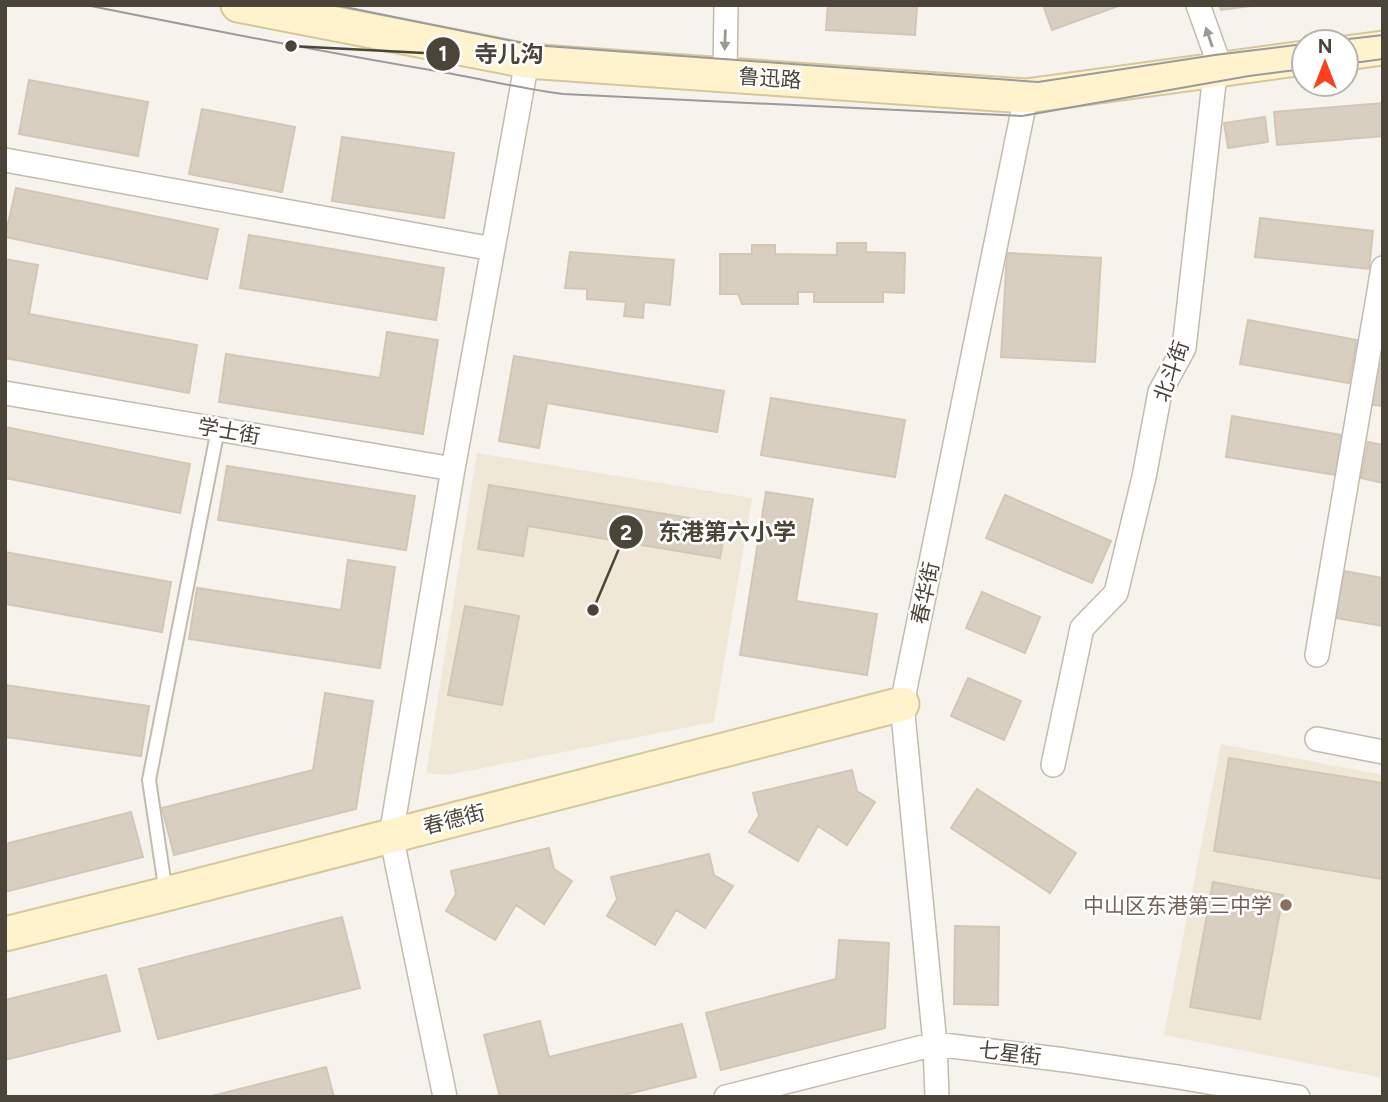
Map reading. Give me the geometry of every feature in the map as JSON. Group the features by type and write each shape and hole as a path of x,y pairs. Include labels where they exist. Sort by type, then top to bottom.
{"main road":[{"name":"鲁迅路","path":"238,5 527,61 1026,96 1290,60"},
{"path":"1360,50 1383,48"},
{"name":"春德街","path":"5,934 902,704"}],"street":[{"path":"725,75 726,5"},
{"path":"1198,5 1221,69"},
{"path":"445,1097 391,835 453,470 527,61"},
{"name":"北斗街","path":"1053,765 1082,628 1116,593 1144,477 1160,392 1184,348 1214,83 1221,69"},
{"name":"春华街","path":"937,1097 935,1044 902,704 1026,96"},
{"path":"5,160 493,249"},
{"path":"1317,654 1383,268"},
{"name":"学士街","path":"5,393 453,470"},
{"path":"1317,739 1383,752"},
{"name":"七星街","path":"726,1097 935,1044 1078,1062 1298,1097"}],"lane":[{"path":"166,894 149,780 218,429"}],"shaded area":[{"path":"477,453 752,498 714,722 447,775 426,773"},
{"name":"中山区东港第三中学","path":"1221,744 1383,775 1383,1078 1164,1035"}],"building":[{"path":"828,5 917,5 915,35 826,30"},
{"path":"1043,5 1121,5 1052,30"},
{"path":"1219,5 1258,5 1221,10"},
{"path":"29,80 148,102 138,156 19,134"},
{"path":"1383,103 1383,136 1277,145 1274,112"},
{"path":"202,109 295,127 282,192 189,174"},
{"path":"1265,117 1268,142 1228,148 1224,123"},
{"path":"342,137 454,153 444,218 332,201"},
{"path":"16,188 218,229 207,279 5,237"},
{"path":"1260,218 1373,231 1369,269 1255,257"},
{"path":"249,235 444,268 436,320 240,288"},
{"path":"837,243 866,243 866,252 905,253 904,293 883,292 883,302 814,302 814,292 798,292 798,304 742,304 738,294 720,294 720,254 752,254 752,245 775,245 775,254 837,255"},
{"path":"570,252 674,260 670,305 644,302 643,318 624,316 626,302 587,299 587,289 565,288"},
{"path":"1007,253 1101,258 1095,362 1001,357"},
{"path":"5,259 38,265 29,314 197,345 189,393 5,358"},
{"path":"1248,320 1357,340 1349,383 1240,364"},
{"path":"387,332 438,340 423,434 219,402 226,354 380,378"},
{"path":"514,356 724,391 717,432 547,403 539,448 499,441"},
{"path":"1376,363 1383,364 1383,406 1368,404"},
{"path":"771,398 905,420 895,477 761,455"},
{"path":"1232,416 1342,435 1336,475 1226,457"},
{"path":"5,427 190,464 180,513 5,478"},
{"path":"1368,442 1383,445 1383,483 1361,478"},
{"path":"227,466 415,496 406,550 218,520"},
{"path":"489,485 726,524 720,558 528,526 523,556 478,549"},
{"path":"766,492 813,499 796,601 877,614 867,675 740,655"},
{"path":"1005,495 1111,541 1092,583 986,538"},
{"path":"5,552 171,582 162,632 5,604"},
{"path":"348,560 395,567 380,668 189,639 197,588 341,610"},
{"path":"1344,571 1383,578 1383,626 1336,618"},
{"path":"982,592 1040,617 1025,653 966,628"},
{"path":"465,606 519,616 502,705 448,695"},
{"path":"968,678 1021,701 1004,740 951,716"},
{"path":"5,685 149,706 141,756 5,737"},
{"path":"325,693 373,701 356,809 174,855 162,808 313,770"},
{"path":"1229,758 1383,783 1383,879 1214,851"},
{"path":"852,770 857,791 875,802 847,845 818,826 798,861 749,832 759,816 753,793"},
{"path":"977,789 1076,853 1050,893 951,828"},
{"path":"131,812 143,857 5,892 5,844"},
{"path":"549,848 554,869 572,881 544,924 516,905 495,940 446,911 456,894 451,871"},
{"path":"709,854 714,875 733,886 705,928 676,910 655,945 607,916 617,899 611,877"},
{"path":"1213,882 1283,895 1260,1019 1190,1007"},
{"path":"342,917 360,988 158,1039 139,969"},
{"path":"955,926 999,927 998,1005 954,1004"},
{"path":"839,940 889,943 885,1028 721,1070 706,1013 836,979"},
{"path":"106,975 120,1031 5,1060 5,1000"},
{"path":"540,1021 549,1057 682,1024 696,1077 616,1097 500,1097 484,1035"},
{"path":"326,1067 334,1097 208,1097"}],"tram line":[{"path":"86,5 563,94 1022,116 1290,71"},
{"path":"335,5 532,45 1038,82 1290,46"},
{"path":"1360,38 1383,35"},
{"path":"1360,62 1383,59"}],"place":[{"name":"寺儿沟","path":"291,46"},
{"name":"东港第六小学","path":"593,610"},
{"name":"中山区东港第三中学","path":"1286,905"}]}
